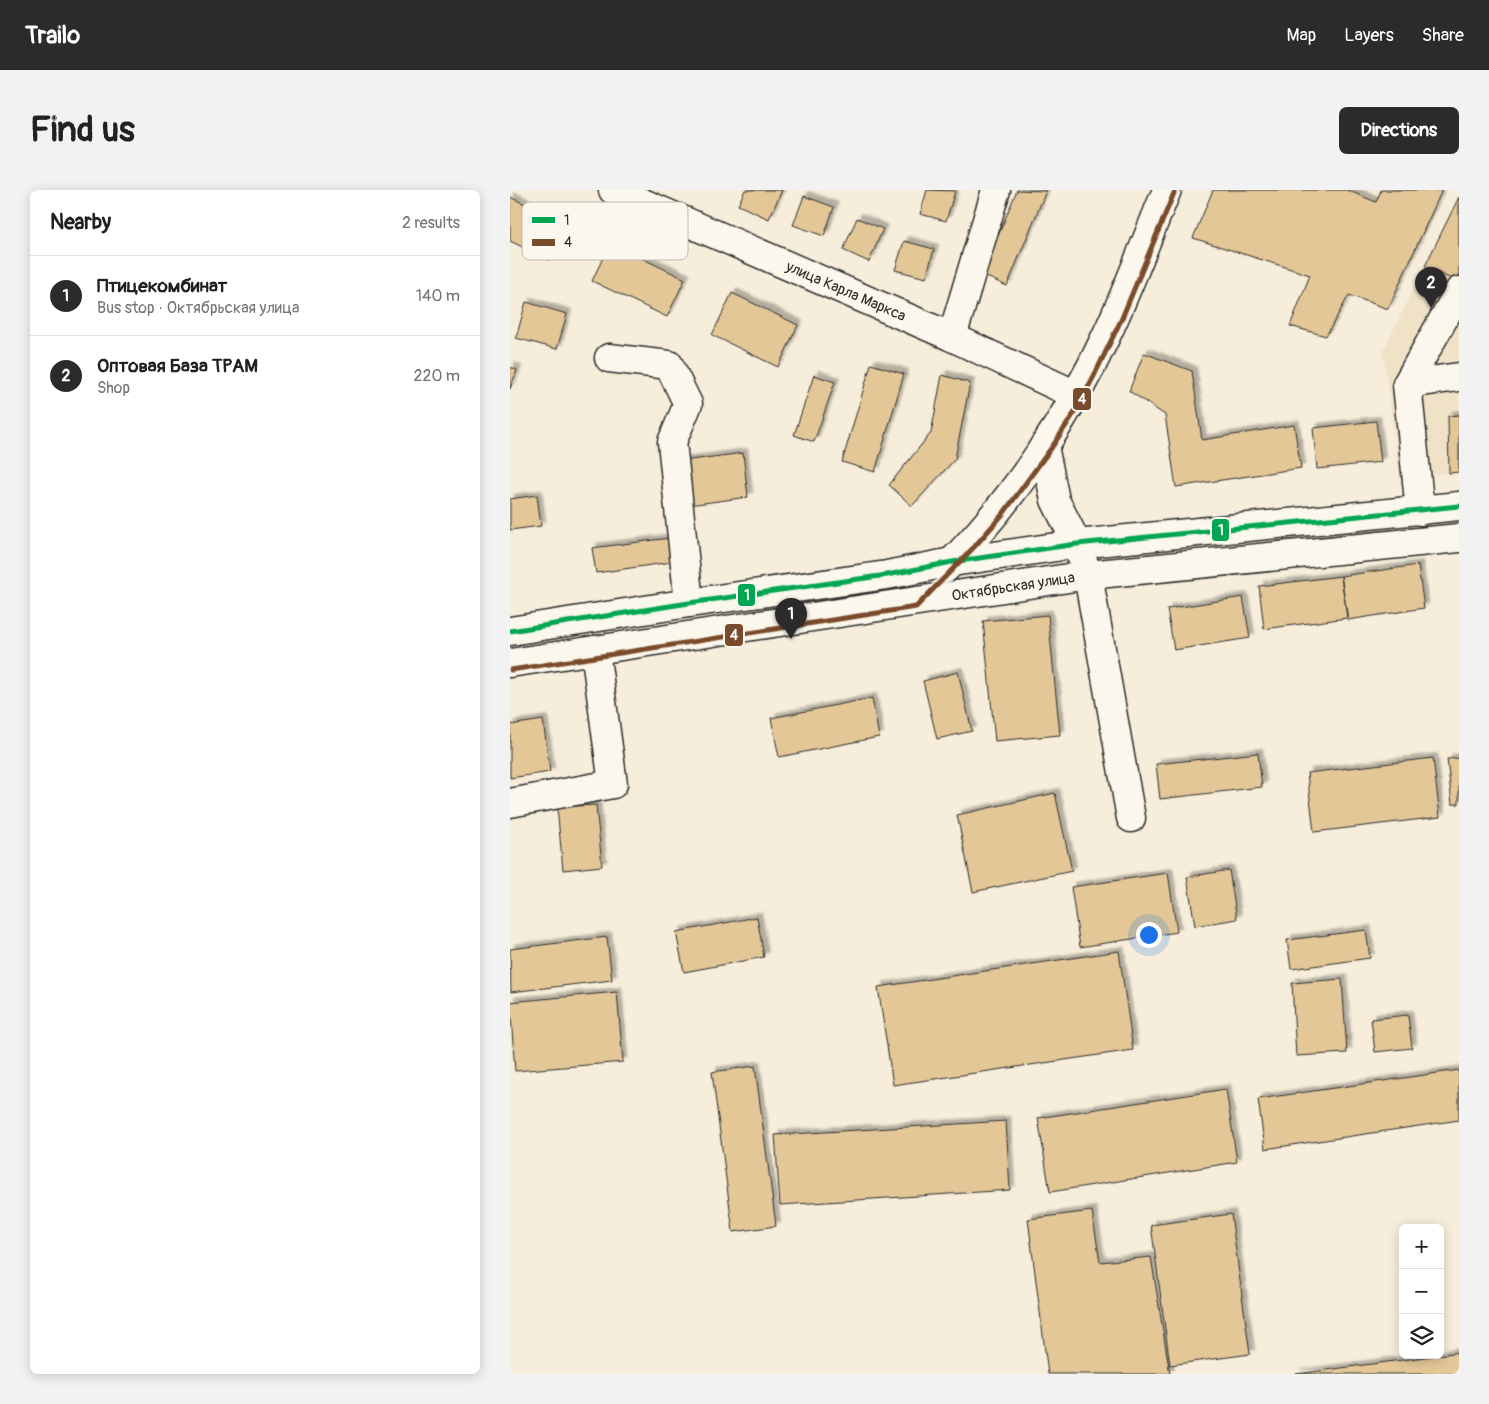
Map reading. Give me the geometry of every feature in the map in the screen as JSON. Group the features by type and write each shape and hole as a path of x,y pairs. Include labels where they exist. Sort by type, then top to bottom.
{"main road":[{"name":"улица Карла Маркса","path":"613,190 641,202"},
{"path":"952,337 996,190"},
{"path":"912,601 952,562 1013,490 1044,446 1076,395 1107,334 1167,190"},
{"name":"улица Карла Маркса","path":"688,223 952,337 1076,395"},
{"path":"1420,511 1407,384 1459,291"},
{"path":"609,358 669,366 688,404 672,442 689,603"},
{"path":"1407,384 1459,377"},
{"path":"1044,446 1055,500 1077,544 1088,576 1131,818"},
{"path":"510,631 887,575 952,562 1077,544 1459,506"},
{"name":"Октябрьская улица","path":"510,663 1088,576 1459,538"},
{"path":"510,803 613,784 595,650"}],"shaded area":[{"path":"1459,197 1459,472 1400,479 1383,351"}],"building":[{"path":"745,190 782,190 769,219 738,205"},
{"path":"927,190 955,191 946,221 920,214"},
{"path":"1017,190 1046,191 1007,286 982,275"},
{"path":"1213,190 1347,190 1376,202 1381,190 1442,190 1388,309 1349,295 1326,336 1290,326 1310,275 1193,238"},
{"path":"804,196 834,207 824,236 793,225"},
{"path":"510,197 522,203 522,247 510,241"},
{"path":"1459,197 1459,279 1457,282 1425,266"},
{"path":"857,218 883,229 869,262 843,250"},
{"path":"904,241 934,249 926,278 895,270"},
{"path":"602,260 645,260 685,279 667,317 592,281"},
{"path":"732,293 798,325 778,367 712,335"},
{"path":"526,302 567,314 557,349 516,338"},
{"path":"1144,353 1192,371 1202,440 1294,425 1301,468 1176,487 1165,415 1129,391"},
{"path":"871,364 904,374 875,472 842,462"},
{"path":"510,367 517,370 510,389"},
{"path":"814,375 835,382 814,442 794,435"},
{"path":"942,375 970,383 955,459 912,506 889,485 931,433"},
{"path":"1459,415 1459,472 1449,473 1448,416"},
{"path":"1376,421 1381,462 1317,469 1313,428"},
{"path":"743,453 748,497 689,505 683,461"},
{"path":"537,495 541,526 510,530 510,499"},
{"path":"670,538 672,562 596,573 592,548"},
{"path":"1418,565 1424,608 1348,620 1341,576"},
{"path":"1341,576 1347,618 1264,629 1259,586"},
{"path":"1243,597 1250,638 1174,650 1167,609"},
{"path":"1048,615 1060,735 995,741 983,621"},
{"path":"958,672 972,731 937,739 923,681"},
{"path":"872,698 879,737 779,757 771,718"},
{"path":"543,720 550,772 510,778 510,725"},
{"path":"1258,753 1262,787 1160,799 1156,764"},
{"path":"1433,758 1440,817 1314,832 1307,773"},
{"path":"1459,758 1459,804 1452,804 1447,759"},
{"path":"1055,793 1072,871 973,892 957,815"},
{"path":"596,805 602,866 563,870 557,807"},
{"path":"1229,870 1237,919 1195,926 1187,877"},
{"path":"1168,873 1177,932 1080,947 1071,887"},
{"path":"757,917 764,957 684,972 676,932"},
{"path":"1366,930 1370,958 1291,969 1287,940"},
{"path":"607,937 612,980 511,992 510,949"},
{"path":"1119,951 1133,1050 893,1085 878,987"},
{"path":"1342,979 1347,1053 1296,1056 1292,983"},
{"path":"617,992 623,1062 515,1071 510,1002"},
{"path":"1408,1015 1412,1048 1375,1052 1371,1019"},
{"path":"755,1066 776,1226 733,1232 712,1072"},
{"path":"1459,1070 1459,1120 1265,1149 1258,1099"},
{"path":"1226,1089 1237,1162 1050,1192 1038,1118"},
{"path":"1006,1121 1010,1190 780,1205 775,1135"},
{"path":"1092,1211 1100,1262 1151,1257 1170,1374 1048,1374 1028,1219"},
{"path":"1231,1214 1250,1354 1170,1365 1151,1225"},
{"path":"1459,1352 1459,1374 1296,1374 1410,1359 1444,1359 1444,1354"}],"transit line":[{"name":"4","path":"511,670 916,607 1003,514 1075,412 1122,318 1174,193"},
{"name":"1","path":"510,631 887,575 952,562 1077,544 1459,506"}],"place":[{"name":"Оптовая База ТРАМ","path":"1431,308"},
{"name":"Птицекомбинат","path":"791,639"}]}
